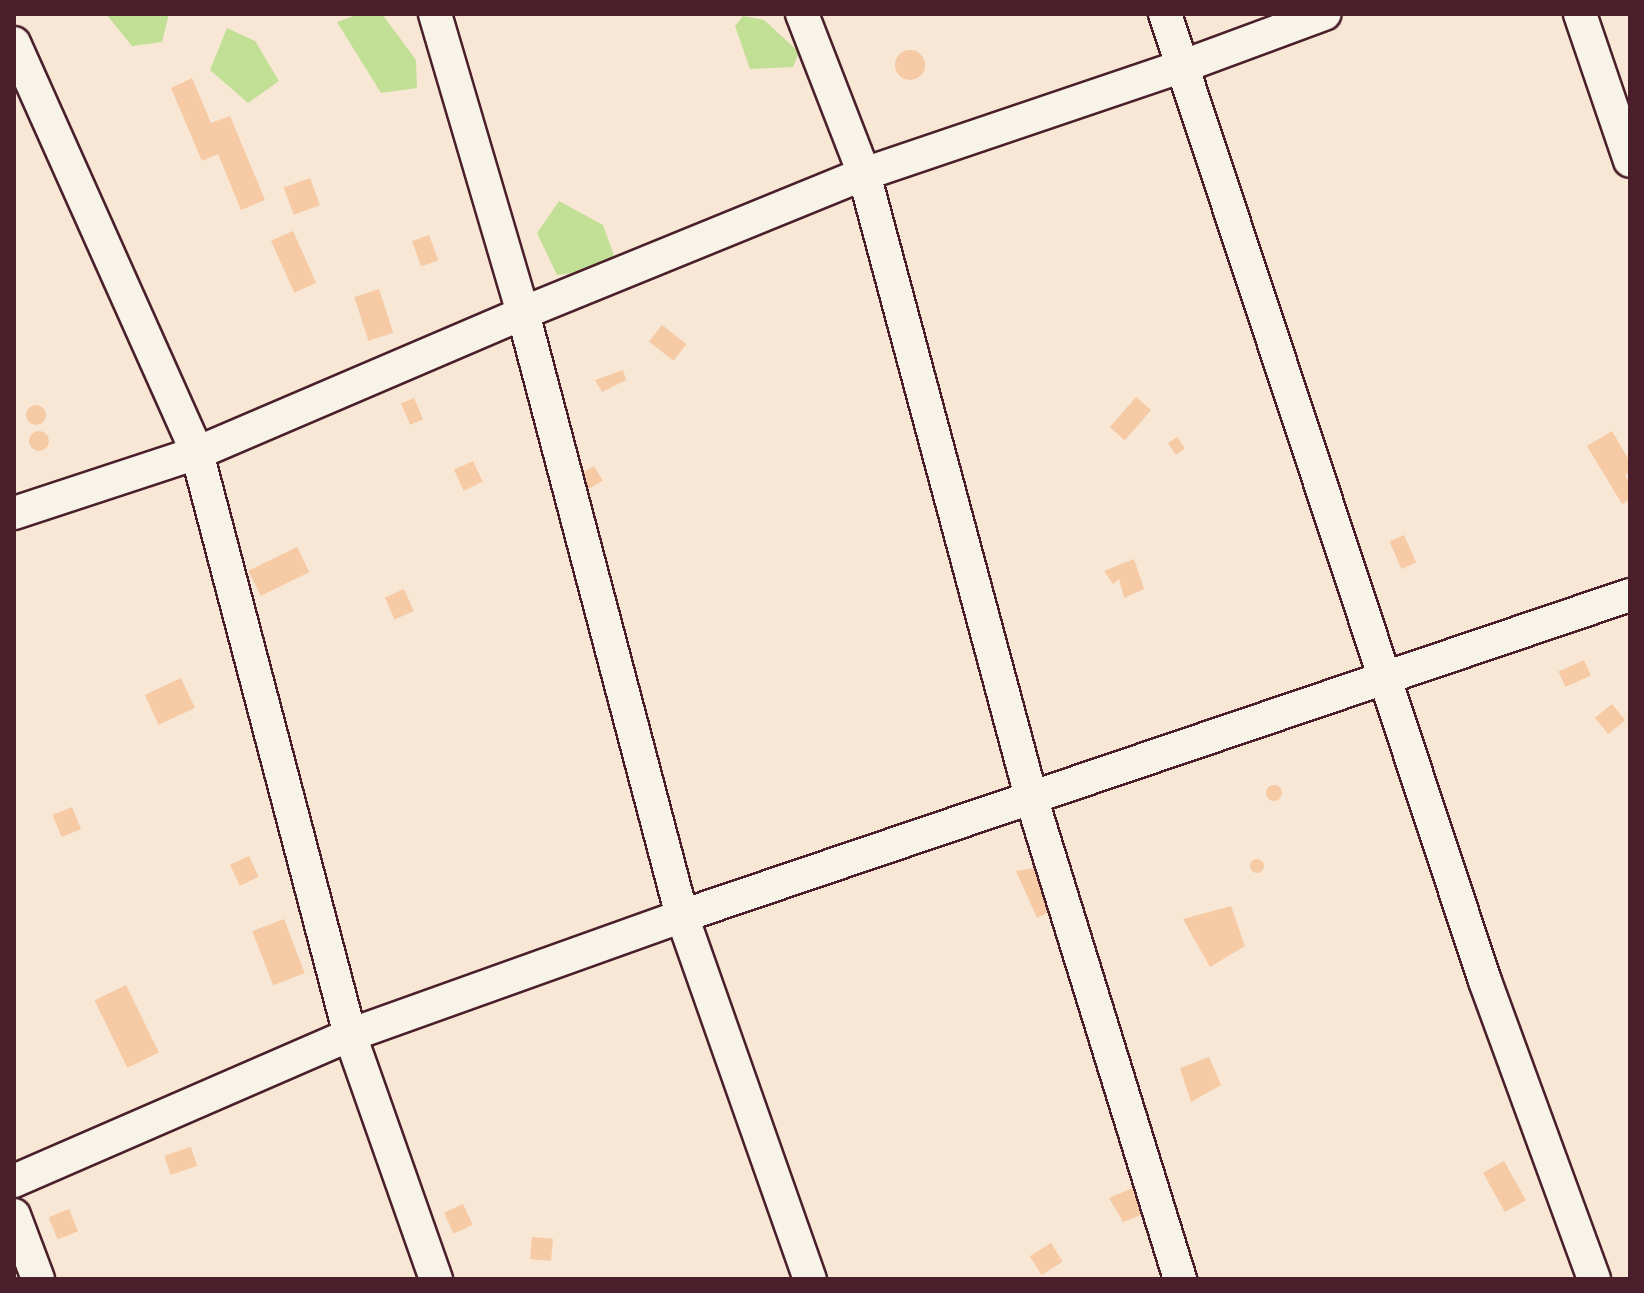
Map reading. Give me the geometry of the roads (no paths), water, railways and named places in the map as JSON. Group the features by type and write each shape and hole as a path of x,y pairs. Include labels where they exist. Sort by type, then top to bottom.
{"street":[{"path":"435,14 523,313 682,916 810,1279"},
{"path":"802,14 864,174 1031,797 1180,1279"},
{"path":"1165,14 1485,981 1594,1279"},
{"path":"14,513 197,453 523,313 864,174 1181,67 1324,14"},
{"path":"1580,14 1630,161"},
{"path":"14,43 197,453 350,1035 436,1279"},
{"path":"14,1181 350,1035 682,916 1630,595"},
{"path":"14,1215 38,1279"}]}
